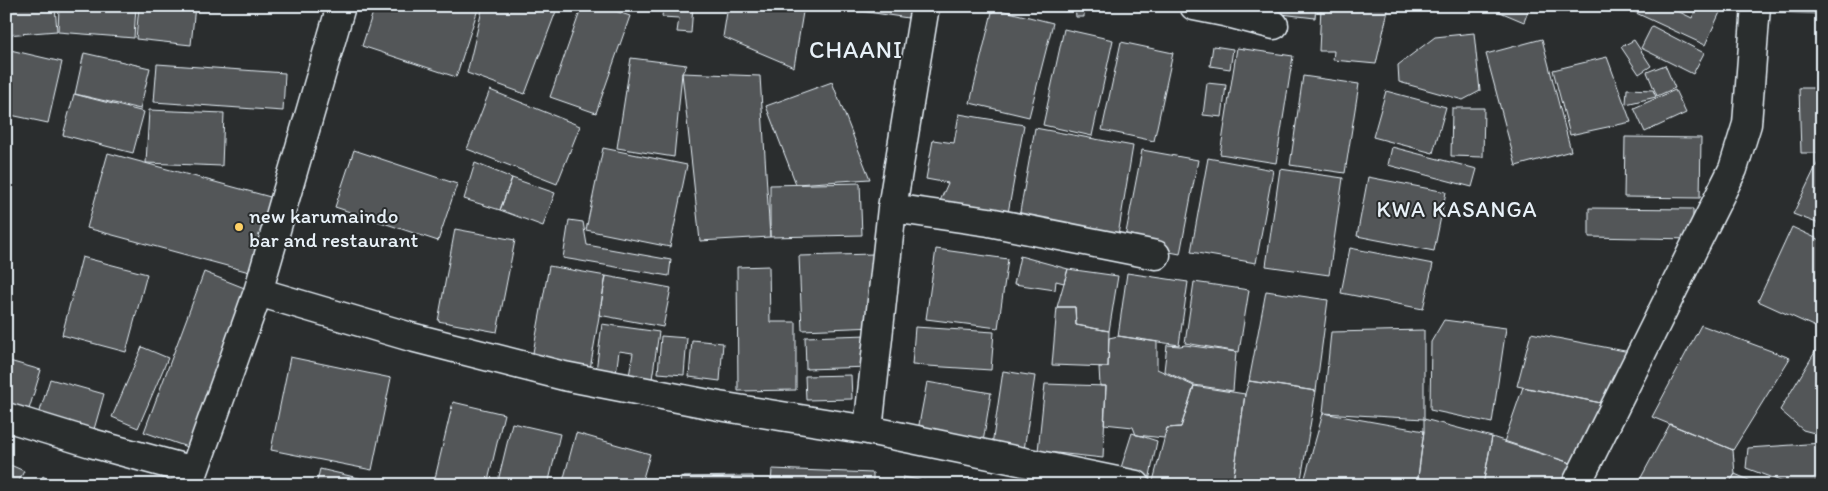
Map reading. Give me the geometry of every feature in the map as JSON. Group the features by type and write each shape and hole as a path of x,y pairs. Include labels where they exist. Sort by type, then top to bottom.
{"street":[{"path":"6,417 91,443 191,478 258,292 341,6"},
{"path":"868,430 892,208 925,6"},
{"path":"1194,6 1224,9 1274,25"},
{"path":"1576,485 1733,169 1747,124 1756,6"},
{"path":"892,208 989,222 1156,255"},
{"path":"258,292 411,336 564,376 718,406 868,430 1136,485"}],"building":[{"path":"6,6 55,6 57,31 6,35"},
{"path":"59,6 136,6 134,38 58,32"},
{"path":"139,6 195,6 191,45 136,39"},
{"path":"375,6 479,6 456,77 362,46"},
{"path":"483,6 558,6 525,94 467,73"},
{"path":"582,6 601,6 630,16 596,113 550,97"},
{"path":"663,6 693,6 691,33 677,32 679,18 662,17"},
{"path":"728,6 804,6 794,67 723,37"},
{"path":"827,6 910,6 908,18"},
{"path":"1075,6 1084,6 1084,17 1076,17"},
{"path":"1264,6 1316,6 1315,18 1264,12"},
{"path":"1321,6 1389,6 1376,64 1333,60 1334,51 1319,51"},
{"path":"1486,6 1530,6 1524,22"},
{"path":"1637,6 1667,6 1692,18 1697,7 1722,8 1705,45 1634,12"},
{"path":"1777,6 1822,6 1822,14 1776,12"},
{"path":"993,8 1053,23 1029,117 970,103"},
{"path":"1652,26 1704,53 1693,74 1641,48"},
{"path":"1064,29 1113,40 1092,136 1043,125"},
{"path":"1474,33 1480,91 1463,100 1399,82 1398,65 1435,37"},
{"path":"1542,39 1571,151 1516,166 1486,54"},
{"path":"1634,40 1651,66 1639,74 1621,47"},
{"path":"1121,42 1173,53 1154,141 1102,130"},
{"path":"1213,46 1233,49 1230,69 1210,66"},
{"path":"1237,48 1293,56 1276,163 1220,154"},
{"path":"6,49 62,62 48,123 6,114"},
{"path":"84,53 150,68 140,109 75,94"},
{"path":"1607,57 1631,122 1570,135 1553,70"},
{"path":"631,58 687,65 682,73 674,157 617,148"},
{"path":"157,64 285,73 283,111 154,102"},
{"path":"1665,65 1675,88 1657,96 1647,72"},
{"path":"682,73 760,76 770,237 700,241"},
{"path":"1303,76 1359,84 1345,173 1290,165"},
{"path":"832,82 870,179 796,184 766,106"},
{"path":"1207,83 1226,85 1222,117 1203,115"},
{"path":"1799,88 1822,88 1822,153 1801,153"},
{"path":"1627,89 1653,90 1656,97 1626,104"},
{"path":"490,90 580,126 557,184 467,149"},
{"path":"1675,90 1686,113 1645,132 1634,108"},
{"path":"1386,91 1446,107 1433,153 1373,137"},
{"path":"74,94 144,112 133,153 63,135"},
{"path":"1452,108 1484,108 1483,157 1451,156"},
{"path":"149,110 224,113 222,166 146,163"},
{"path":"959,114 1024,125 1008,213 940,201 948,183 926,179 933,140 954,143"},
{"path":"1035,128 1133,146 1117,241 1018,223"},
{"path":"1625,137 1701,138 1700,198 1624,197"},
{"path":"1392,147 1477,169 1472,187 1388,165"},
{"path":"603,148 687,165 670,247 586,230"},
{"path":"354,150 457,184 438,241 335,207"},
{"path":"1142,150 1198,160 1180,254 1124,243"},
{"path":"108,153 274,198 253,273 87,228"},
{"path":"1208,158 1273,170 1256,263 1191,252"},
{"path":"1819,160 1822,160 1822,225 1793,214"},
{"path":"475,163 512,178 500,210 464,199"},
{"path":"1280,169 1343,178 1329,275 1266,266"},
{"path":"1368,177 1446,192 1434,251 1357,236"},
{"path":"512,178 555,193 543,226 500,210"},
{"path":"860,183 862,235 770,237 770,185"},
{"path":"1589,208 1693,209 1693,239 1589,237"},
{"path":"569,220 583,222 587,245 671,260 669,276 563,258"},
{"path":"1792,227 1822,241 1822,330 1758,301"},
{"path":"455,229 515,240 497,332 438,321"},
{"path":"1350,248 1433,264 1423,309 1341,293"},
{"path":"936,249 1008,259 998,328 926,319"},
{"path":"873,254 876,327 802,330 799,256"},
{"path":"1020,256 1068,269 1064,283 1056,281 1055,290 1014,284"},
{"path":"82,257 147,274 126,352 62,335"},
{"path":"549,266 606,276 590,369 532,358"},
{"path":"769,266 770,322 796,322 796,390 738,391 737,267"},
{"path":"1068,269 1118,276 1109,331 1076,325 1075,307 1057,307"},
{"path":"204,272 247,289 187,447 144,432"},
{"path":"1127,273 1188,282 1179,345 1118,336"},
{"path":"606,276 671,288 663,327 599,315"},
{"path":"1194,282 1249,290 1239,352 1185,343"},
{"path":"1266,291 1328,300 1316,391 1249,381"},
{"path":"1057,307 1075,307 1076,325 1109,331 1108,367 1052,365"},
{"path":"1444,320 1506,328 1492,423 1430,410 1431,342"},
{"path":"602,324 659,332 652,379 629,376 633,353 619,351 616,374 596,371"},
{"path":"1701,325 1790,358 1733,450 1652,417"},
{"path":"915,327 994,332 991,370 912,365"},
{"path":"1424,330 1424,419 1323,413 1331,332"},
{"path":"1531,333 1630,352 1606,404 1517,386"},
{"path":"868,335 870,367 806,369 805,337"},
{"path":"661,336 687,338 684,375 658,373"},
{"path":"1118,336 1157,342 1157,369 1194,386 1181,427 1167,428 1164,438 1136,435 1133,427 1104,424 1106,386 1100,386 1099,367 1108,367 1109,338"},
{"path":"692,340 723,343 720,381 689,377"},
{"path":"1167,345 1185,345 1236,352 1233,391 1194,385 1164,371"},
{"path":"142,347 168,358 138,428 112,417"},
{"path":"1818,347 1822,348 1822,435 1803,430 1780,410"},
{"path":"290,357 391,378 372,470 271,450"},
{"path":"6,360 41,370 26,419 6,414"},
{"path":"1003,371 1035,376 1024,450 992,445"},
{"path":"851,375 852,399 806,400 805,376"},
{"path":"50,379 104,394 91,440 36,424"},
{"path":"1249,381 1316,391 1300,485 1248,485 1233,482 1245,394"},
{"path":"927,382 991,393 983,442 918,430"},
{"path":"1045,384 1106,386 1103,458 1038,451"},
{"path":"1194,386 1245,394 1233,482 1231,485 1152,485 1167,428 1181,427"},
{"path":"1523,387 1606,404 1583,467 1504,442"},
{"path":"453,402 504,414 487,485 463,485 435,478"},
{"path":"1323,413 1424,431 1417,485 1303,485"},
{"path":"1424,419 1492,437 1483,485 1417,485"},
{"path":"512,423 560,434 548,485 497,485"},
{"path":"1670,424 1733,450 1735,474 1728,485 1637,485"},
{"path":"576,433 650,454 641,485 562,485"},
{"path":"1132,433 1157,441 1149,481 1119,474"},
{"path":"1492,437 1583,467 1573,485 1483,485"},
{"path":"1822,443 1822,462 1814,485 1791,485 1746,468 1748,448"},
{"path":"6,463 24,471 17,485 6,485"},
{"path":"320,469 363,479 362,485 316,485"},
{"path":"772,469 873,473 873,485 771,485"},
{"path":"1735,474 1760,485 1728,485"},
{"path":"43,476 55,485 37,485"},
{"path":"753,476 753,485 681,485 680,477"},
{"path":"903,477 945,485 901,485"}],"place":[{"name":"new karumaindo bar and restaurant","path":"239,227"}],"district":[{"name":"CHAANI","path":"856,49"},
{"name":"KWA KASANGA","path":"1457,209"}]}
